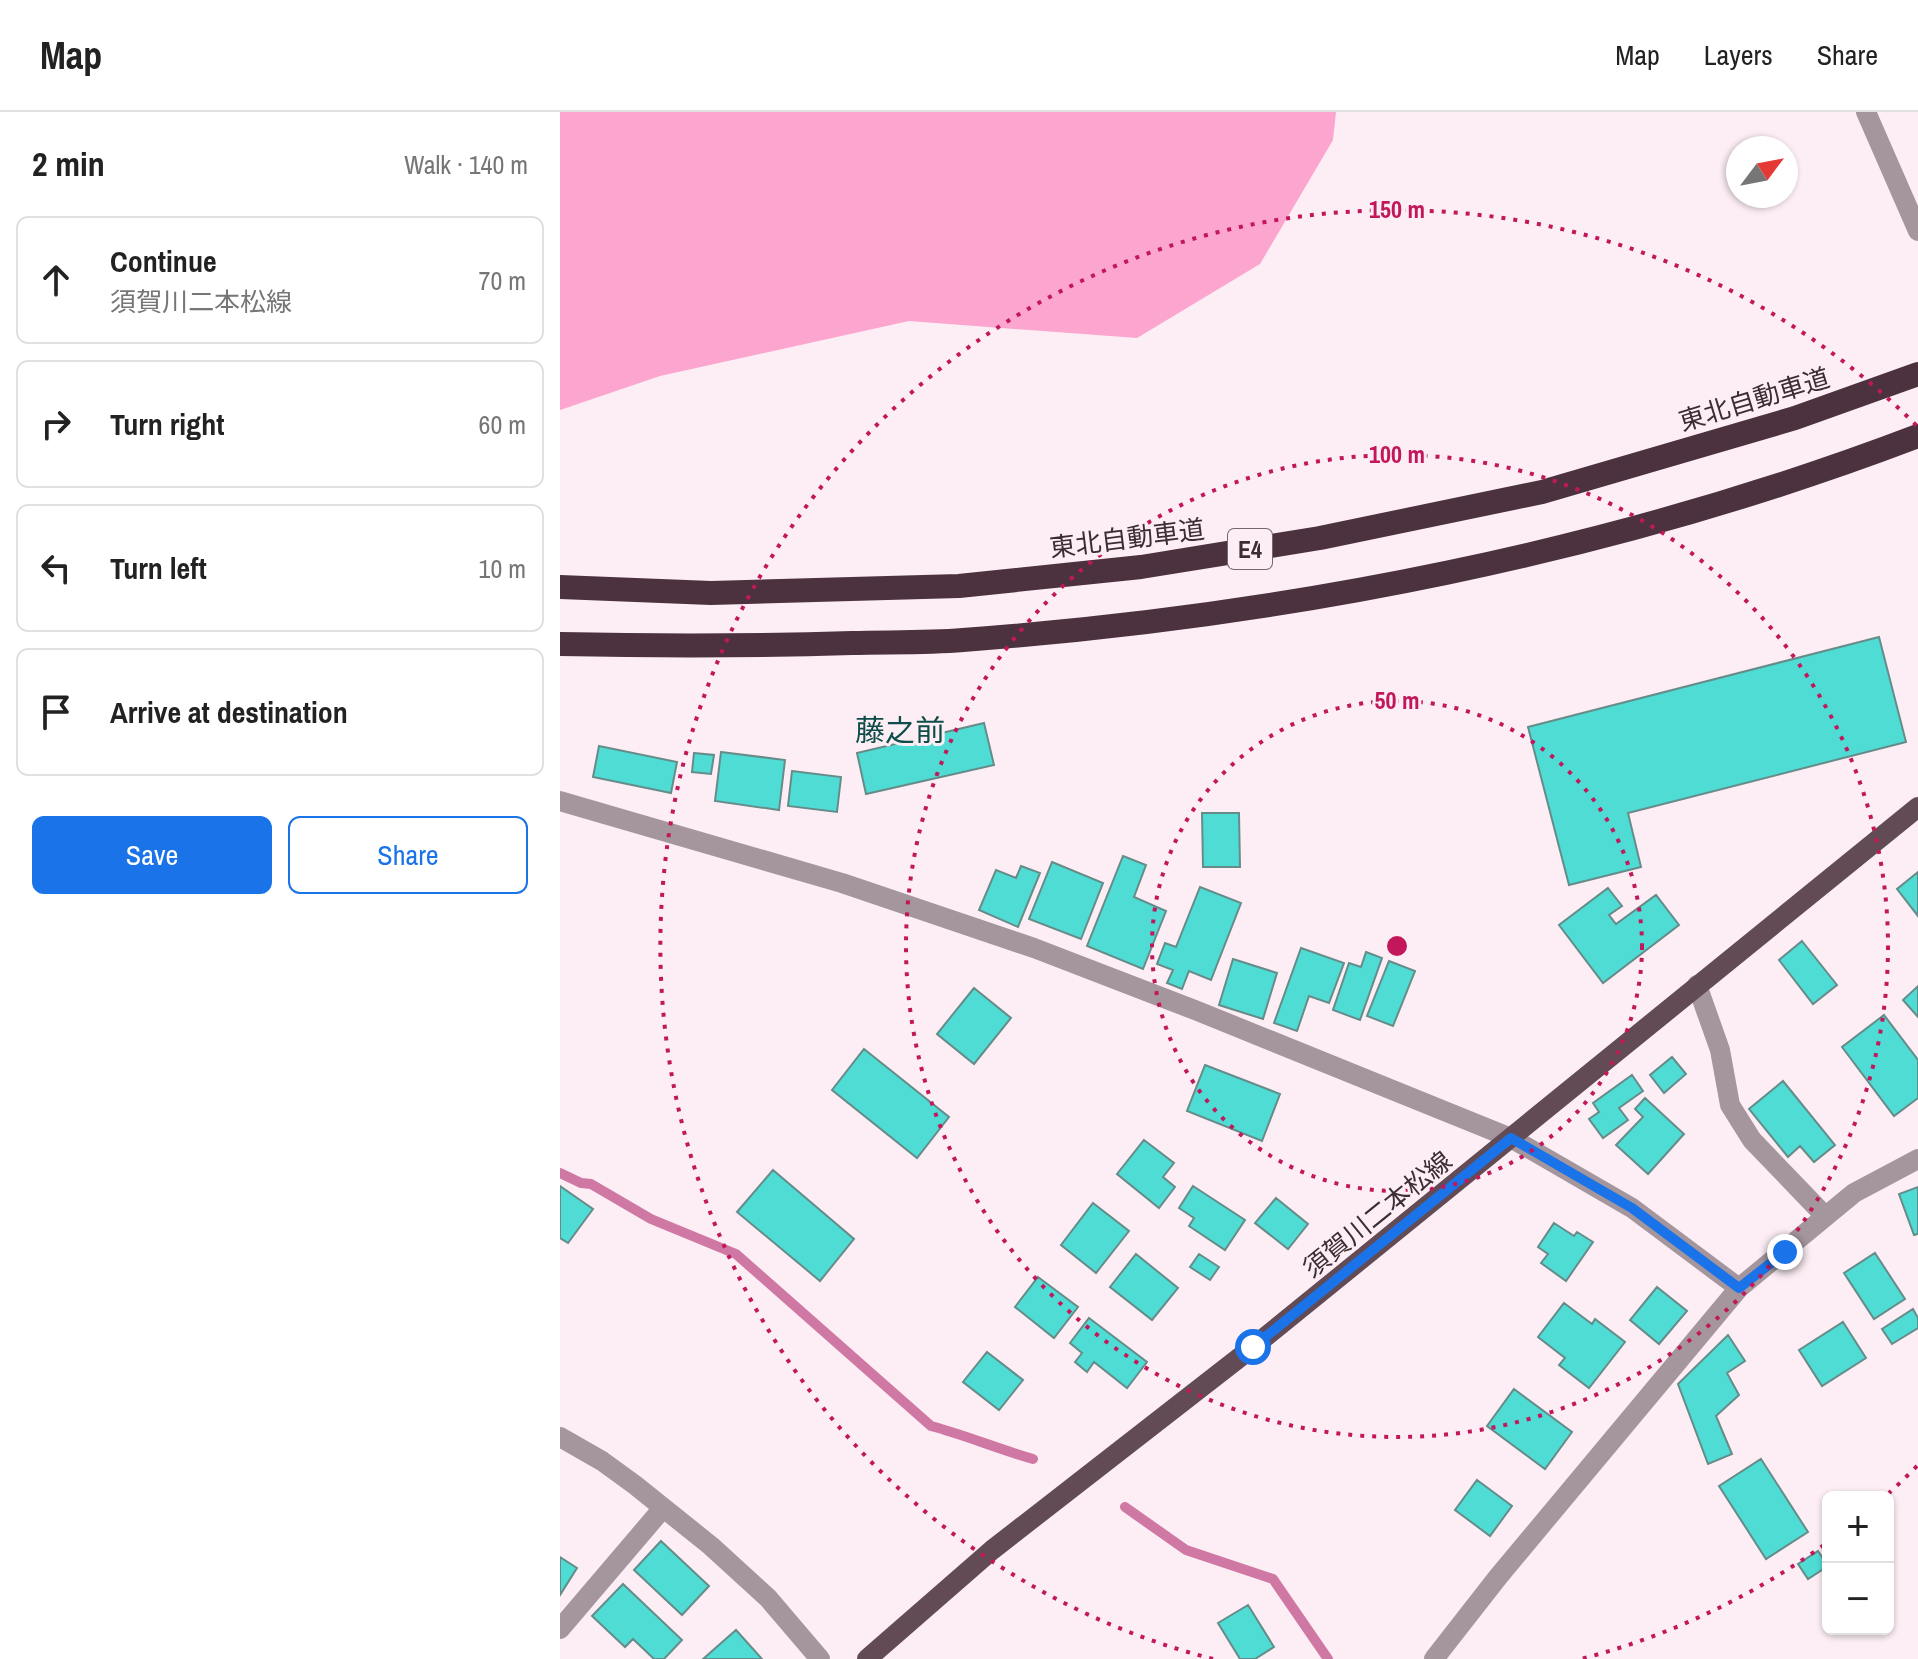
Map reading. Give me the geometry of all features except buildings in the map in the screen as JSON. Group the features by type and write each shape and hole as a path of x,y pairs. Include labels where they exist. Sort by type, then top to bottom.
{"highway":[{"name":"東北自動車道","path":"560,587 711,593 959,586 1186,560 1320,538 1542,492 1795,418 1918,374"},
{"name":"E4","path":"560,644 711,647 960,641 1155,621 1329,596 1558,547 1817,474 1918,436"}],"main road":[{"name":"須賀川二本松線","path":"867,1659 992,1550 1253,1347 1918,807"}],"street":[{"path":"1866,112 1918,231"},
{"path":"560,801 842,883 1034,948 1511,1138 1632,1208 1739,1288"},
{"path":"1697,985 1720,1050 1730,1105 1752,1140 1825,1216"},
{"path":"1434,1659 1498,1577 1739,1288 1854,1193 1918,1159"},
{"path":"560,1437 602,1461 711,1546 768,1598 820,1659"},
{"path":"560,1629 663,1508"}],"shaded area":[{"path":"560,112 1336,112 1333,140 1260,264 1137,338 909,321 660,376 560,410"}],"waterway":[{"path":"560,1173 581,1183 591,1184 651,1219 736,1254 931,1426 1033,1459"},
{"path":"1125,1507 1186,1550 1273,1579 1328,1659"}],"district":[{"name":"藤之前","path":"900,730"}],"route":[{"path":"1253,1347 1511,1138 1632,1208 1739,1288 1785,1252"}]}
